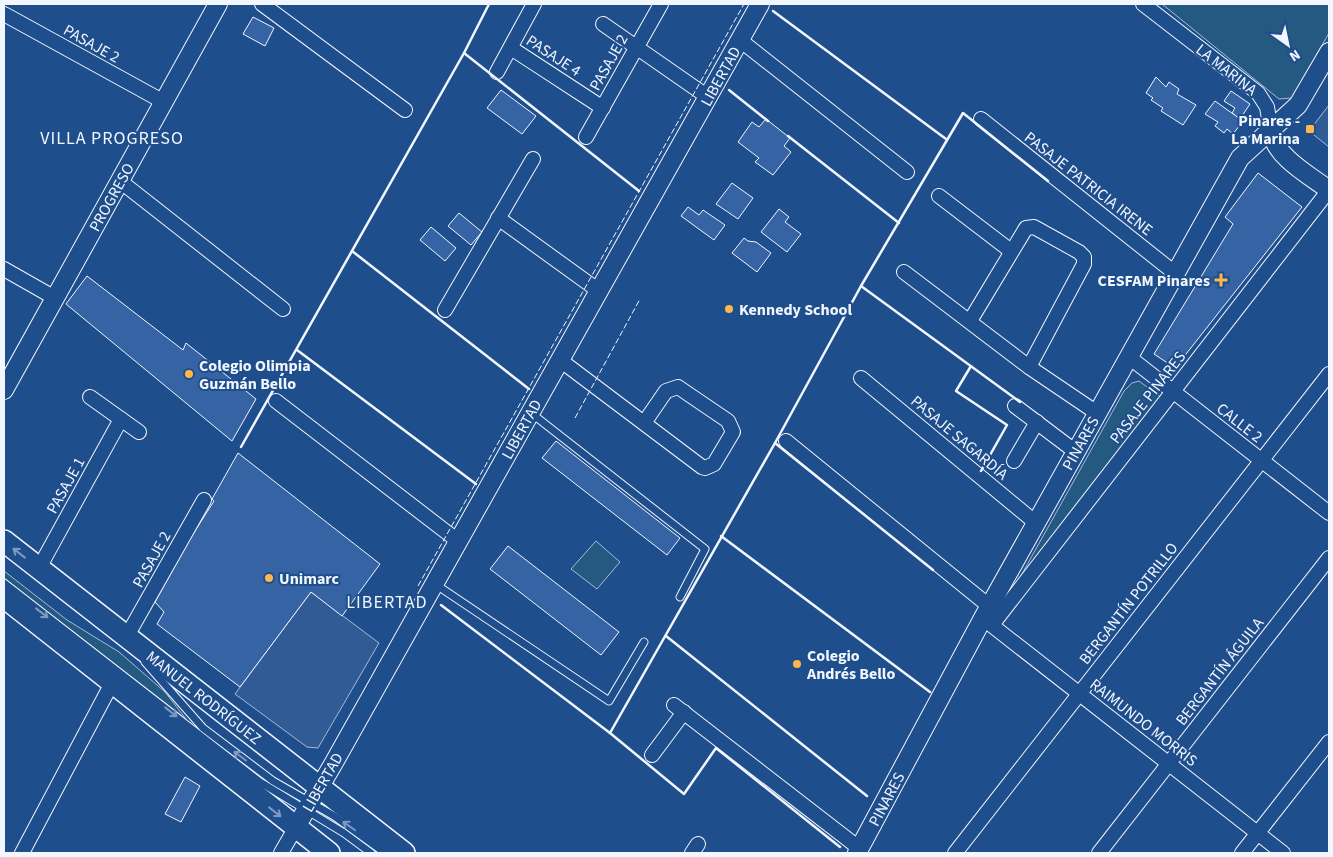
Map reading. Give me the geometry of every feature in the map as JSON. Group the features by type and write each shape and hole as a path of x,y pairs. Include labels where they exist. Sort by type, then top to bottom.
{"main road":[{"name":"MANUEL RODRÍGUEZ","path":"4,541 127,636 308,807 329,853"},
{"name":"MANUEL RODRÍGUEZ","path":"4,597 112,683 308,807 404,853"}],"street":[{"name":"PROGRESO","path":"4,390 218,4"},
{"path":"262,4 405,110"},
{"path":"498,72 534,4"},
{"name":"PASAJE 2","path":"586,137 661,4"},
{"name":"LIBERTAD","path":"281,853 760,4"},
{"name":"LA MARINA","path":"1143,4 1258,93 1267,107 1275,145 1282,153 1329,190"},
{"name":"PASAJE 2","path":"4,14 164,102"},
{"path":"603,24 708,97"},
{"path":"740,40 907,172"},
{"name":"PASAJE 4","path":"511,48 603,108"},
{"name":"PINARES","path":"858,851 988,616 1036,523 1240,158 1298,105 1329,52"},
{"name":"PASAJE PATRICIA IRENE","path":"981,119 1176,274"},
{"path":"445,310 532,159"},
{"path":"120,181 283,309"},
{"name":"PASAJE PINARES","path":"988,616 1173,392 1329,190"},
{"path":"939,196 1011,252"},
{"path":"498,218 599,291"},
{"path":"970,321 1024,230 1031,226 1080,252 1084,257 1084,264 1029,367"},
{"path":"4,269 55,298"},
{"path":"904,272 1029,367 1097,414"},
{"name":"CALLE 2","path":"1129,357 1329,513"},
{"path":"560,360 644,423 705,468 714,464 733,432 728,421 678,387 666,391 644,423"},
{"name":"BERGANTÍN POTRILLO","path":"955,853 1329,374"},
{"name":"PASAJE SAGARDÍA","path":"861,378 1036,523"},
{"path":"90,397 140,432"},
{"path":"276,402 458,542"},
{"path":"1016,406 1076,452"},
{"name":"PASAJE 1","path":"39,568 121,419"},
{"path":"1014,461 1037,422"},
{"name":"RAIMUNDO MORRIS","path":"786,441 1080,694 1283,853"},
{"name":"PASAJE 2","path":"127,636 204,500"},
{"name":"BERGANTÍN ÁGUILA","path":"1099,853 1329,558"},
{"path":"22,853 112,683"},
{"path":"652,755 679,708 858,851"},
{"path":"1242,853 1329,742"}],"lane":[{"path":"530,413 705,549 680,597"},
{"path":"4,583 260,782 351,827 385,853"},
{"path":"434,584 609,701 644,642"},
{"path":"308,807 371,853"}],"shaded area":[{"path":"1162,4 1329,4 1329,33 1292,98 1279,99"},
{"path":"1329,105 1329,147 1309,131"},
{"path":"1139,381 1162,398 1013,590 1124,391 1132,383"},
{"path":"596,541 620,562 597,589 571,569"},
{"path":"4,571 67,620 119,652 165,692 186,719 4,578"},
{"path":"311,592 379,643 318,748 307,747 235,694"}],"building":[{"path":"253,17 274,28 265,46 243,34"},
{"path":"1156,77 1166,87 1169,82 1179,89 1177,94 1196,105 1183,125 1161,111 1163,108 1151,100 1153,98 1146,93"},
{"path":"501,90 536,116 522,134 487,108"},
{"path":"1231,91 1250,104 1240,119 1232,113 1235,108 1224,101"},
{"path":"1215,101 1243,121 1233,134 1227,129 1224,133 1215,126 1218,122 1205,114"},
{"path":"766,119 790,138 784,146 791,152 773,175 755,162 759,158 738,142 752,122 759,127"},
{"name":"CESFAM Pinares","path":"1258,173 1302,207 1175,368 1154,354 1233,224 1225,217"},
{"path":"732,183 753,198 738,219 716,204"},
{"path":"688,207 699,215 703,210 725,225 714,240 681,216"},
{"path":"779,209 789,217 785,222 801,234 787,252 761,232"},
{"path":"459,213 482,232 471,245 448,226"},
{"path":"431,227 456,248 445,261 420,240"},
{"path":"744,238 748,241 756,242 771,253 757,272 732,253"},
{"name":"Colegio Olimpia Guzmán Bello","path":"87,276 183,350 186,343 256,399 232,441 66,304"},
{"path":"556,441 680,538 667,555 542,458"},
{"name":"Unimarc","path":"238,453 380,564 342,616 311,592 240,687 157,624 164,612 155,602 186,545 214,501 212,499"},
{"path":"508,546 619,632 601,655 490,569"},
{"path":"185,777 200,786 181,822 165,814"}],"fence":[{"path":"418,586 744,4"},
{"path":"575,418 640,299"}],"wall":[{"path":"241,447 464,53 489,4"},
{"path":"773,11 946,139"},
{"path":"464,53 639,191"},
{"path":"729,90 768,121"},
{"path":"610,733 775,443 861,286 963,113 1048,181"},
{"path":"788,136 899,223"},
{"path":"352,251 529,389"},
{"path":"861,286 1020,402"},
{"path":"297,350 476,484"},
{"path":"971,366 956,391 1007,425 981,471"},
{"path":"775,443 933,570"},
{"path":"721,536 930,692"},
{"path":"441,605 610,733 684,794 716,748 840,847"},
{"path":"666,636 867,796"}],"place":[{"name":"Pinares - La Marina","path":"1310,129"},
{"name":"CESFAM Pinares","path":"1221,280"},
{"name":"Kennedy School","path":"729,309"},
{"name":"Colegio Olimpia Guzmán Bello","path":"189,374"},
{"name":"Unimarc","path":"269,578"},
{"name":"Colegio Andrés Bello","path":"797,664"}],"district":[{"name":"VILLA PROGRESO","path":"112,138"},
{"name":"LIBERTAD","path":"387,602"}]}
